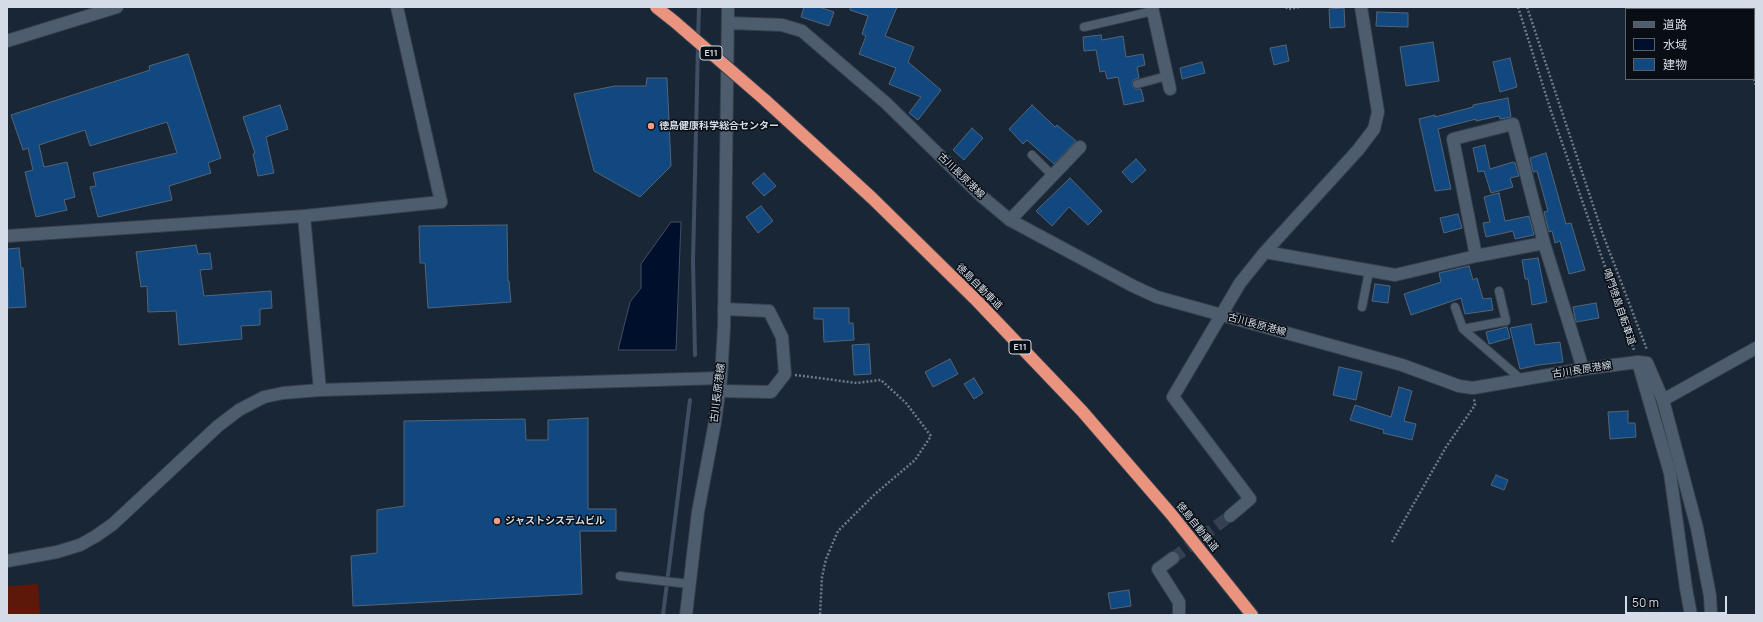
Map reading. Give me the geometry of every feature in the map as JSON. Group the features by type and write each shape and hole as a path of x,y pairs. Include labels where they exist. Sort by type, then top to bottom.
{"highway":[{"name":"徳島自動車道","path":"656,7 765,100 877,203 977,301 1082,411 1171,514 1252,615"}],"street":[{"path":"7,41 117,7"},
{"path":"7,236 304,216 441,202 397,7"},
{"path":"728,7 728,23"},
{"path":"1230,516 1250,499 1172,397 1240,282 1265,252 1358,150 1374,129 1378,112 1361,7"},
{"path":"1152,9 1170,89"},
{"name":"古川長原港線","path":"686,615 698,512 715,422 721,378 724,309 728,23 782,25 802,31 886,103 980,195 1010,220 1133,286 1157,297 1402,365 1459,386 1473,388 1583,369 1643,363"},
{"path":"1476,256 1453,139 1513,124 1544,244 1583,369"},
{"path":"1010,220 1080,147"},
{"path":"304,216 320,390"},
{"path":"1265,252 1395,275 1476,256 1544,244"},
{"path":"719,391 771,392 785,374 782,337 769,311 724,309"},
{"path":"1663,400 1756,348"},
{"path":"1643,363 1663,400 1697,528 1710,596 1711,615"},
{"path":"1643,363 1670,473 1691,615"},
{"path":"7,561 57,552 80,545 96,536 113,524 218,426 239,410 264,397 283,393 320,390 721,378"},
{"path":"1173,558 1158,568 1179,602 1179,615"}],"lane":[{"path":"1084,27 1152,9"},
{"path":"1137,84 1167,76"},
{"path":"1032,155 1052,175"},
{"path":"1362,307 1369,271"},
{"path":"1463,329 1506,321 1499,291"},
{"path":"1455,307 1463,329 1522,380"},
{"path":"620,576 689,584"}],"path":[{"path":"1286,7 1288,9 1300,7"},
{"name":"鳴門徳島自転車道","path":"1518,7 1551,111 1643,363"},
{"path":"1527,7 1602,232 1648,348 1643,363"},
{"path":"785,374 857,383 881,380 906,403 931,436 915,460 875,494 838,531 826,559 822,577 820,615"},
{"path":"1392,542 1446,447 1475,405 1473,388"}],"shaded area":[{"path":"38,584 40,615 7,615 7,586"}],"water":[{"path":"1756,7 1756,48 1755,8 1745,8"},
{"path":"671,222 681,222 676,350 618,350 630,302 641,288 641,264"}],"building":[{"path":"804,7 819,7 834,12 829,26 801,17"},
{"path":"850,7 897,7 885,36 914,47 908,62 941,90 918,120 909,113 921,97 889,84 896,68 859,54 866,36 862,34 868,16 850,10"},
{"path":"1344,8 1345,27 1330,28 1329,9"},
{"path":"1377,12 1408,13 1408,27 1376,26"},
{"path":"1101,35 1102,40 1123,36 1126,57 1143,54 1145,65 1137,67 1139,78 1133,80 1132,85 1135,89 1141,89 1144,101 1124,105 1118,77 1107,79 1105,71 1100,72 1096,50 1084,51 1083,37"},
{"path":"1433,42 1439,81 1406,86 1400,47"},
{"path":"1286,45 1289,61 1274,65 1270,48"},
{"path":"188,54 221,158 208,163 211,173 169,186 172,200 98,217 90,187 96,186 93,173 177,153 167,122 90,146 85,130 39,145 44,167 67,162 75,197 64,200 67,210 36,217 25,172 33,170 28,148 23,150 11,115 150,70 149,66"},
{"path":"1510,58 1517,87 1500,92 1493,62"},
{"path":"1202,62 1205,73 1182,79 1180,68"},
{"name":"徳島健康科学総合センター","path":"647,78 667,78 671,166 640,197 594,171 574,94 615,86 646,86"},
{"path":"1508,98 1511,117 1500,119 1499,116 1476,121 1476,119 1438,129 1451,189 1435,191 1419,119 1435,115 1435,117 1473,107 1473,105"},
{"path":"280,105 288,129 266,137 274,173 258,176 253,154 255,153 243,117"},
{"path":"1032,105 1055,127 1057,125 1076,141 1054,164 1027,140 1023,144 1009,129"},
{"path":"972,128 983,138 964,160 953,150"},
{"path":"1485,145 1490,169 1513,162 1515,163 1519,176 1510,178 1513,187 1491,193 1484,171 1478,172 1473,148"},
{"path":"1546,153 1566,224 1571,223 1585,270 1569,274 1560,241 1555,243 1552,231 1549,232 1544,212 1548,211 1537,171 1533,172 1530,158"},
{"path":"1136,159 1146,170 1132,183 1122,172"},
{"path":"764,173 776,186 764,196 752,183"},
{"path":"1070,178 1102,211 1088,225 1069,207 1052,226 1036,211"},
{"path":"1499,193 1505,221 1529,216 1534,235 1515,239 1513,231 1486,237 1483,223 1490,222 1484,197"},
{"path":"761,206 773,221 758,233 746,217"},
{"path":"1458,214 1462,228 1444,233 1440,218"},
{"path":"507,225 508,281 511,302 428,308 425,263 420,263 419,226"},
{"path":"196,245 198,254 210,253 212,269 200,270 204,296 271,291 272,308 260,309 260,325 241,326 242,339 179,345 176,311 148,312 147,286 141,287 136,252"},
{"path":"19,248 21,268 23,268 26,307 8,308 7,249"},
{"path":"1538,258 1547,302 1532,305 1528,279 1525,279 1522,260"},
{"path":"1469,266 1473,280 1477,278 1483,299 1491,298 1493,310 1465,314 1461,298 1411,315 1404,294 1441,282 1439,273"},
{"path":"1375,284 1390,286 1388,303 1372,301"},
{"path":"1596,303 1599,318 1576,322 1573,307"},
{"path":"814,308 849,308 849,323 853,323 854,340 824,342 823,319 814,319"},
{"path":"1531,324 1535,345 1560,342 1563,362 1520,369 1510,328"},
{"path":"1507,327 1510,338 1489,344 1486,332"},
{"path":"869,344 871,374 854,375 852,345"},
{"path":"950,359 958,374 933,387 925,372"},
{"path":"1339,367 1362,372 1356,400 1333,395"},
{"path":"974,378 983,393 974,399 964,384"},
{"path":"1399,387 1412,391 1404,421 1416,424 1412,440 1383,433 1384,430 1350,420 1355,405 1391,417"},
{"path":"1628,411 1628,423 1635,423 1636,437 1610,439 1608,412"},
{"name":"ジャストシステムビル","path":"588,418 588,509 616,509 616,531 580,531 582,594 353,606 351,556 377,553 377,510 404,506 404,421 525,419 526,440 548,440 548,420"},
{"path":"1496,475 1508,480 1504,490 1491,485"},
{"path":"1129,590 1131,606 1111,609 1108,593"}],"waterway":[{"path":"698,39 699,7"},
{"path":"695,355 693,261 698,45"},
{"path":"663,615 690,400"}],"tunnel":[{"path":"1173,558 1230,516"}],"place":[{"name":"徳島健康科学総合センター","path":"651,126"},
{"name":"ジャストシステムビル","path":"497,521"}]}
